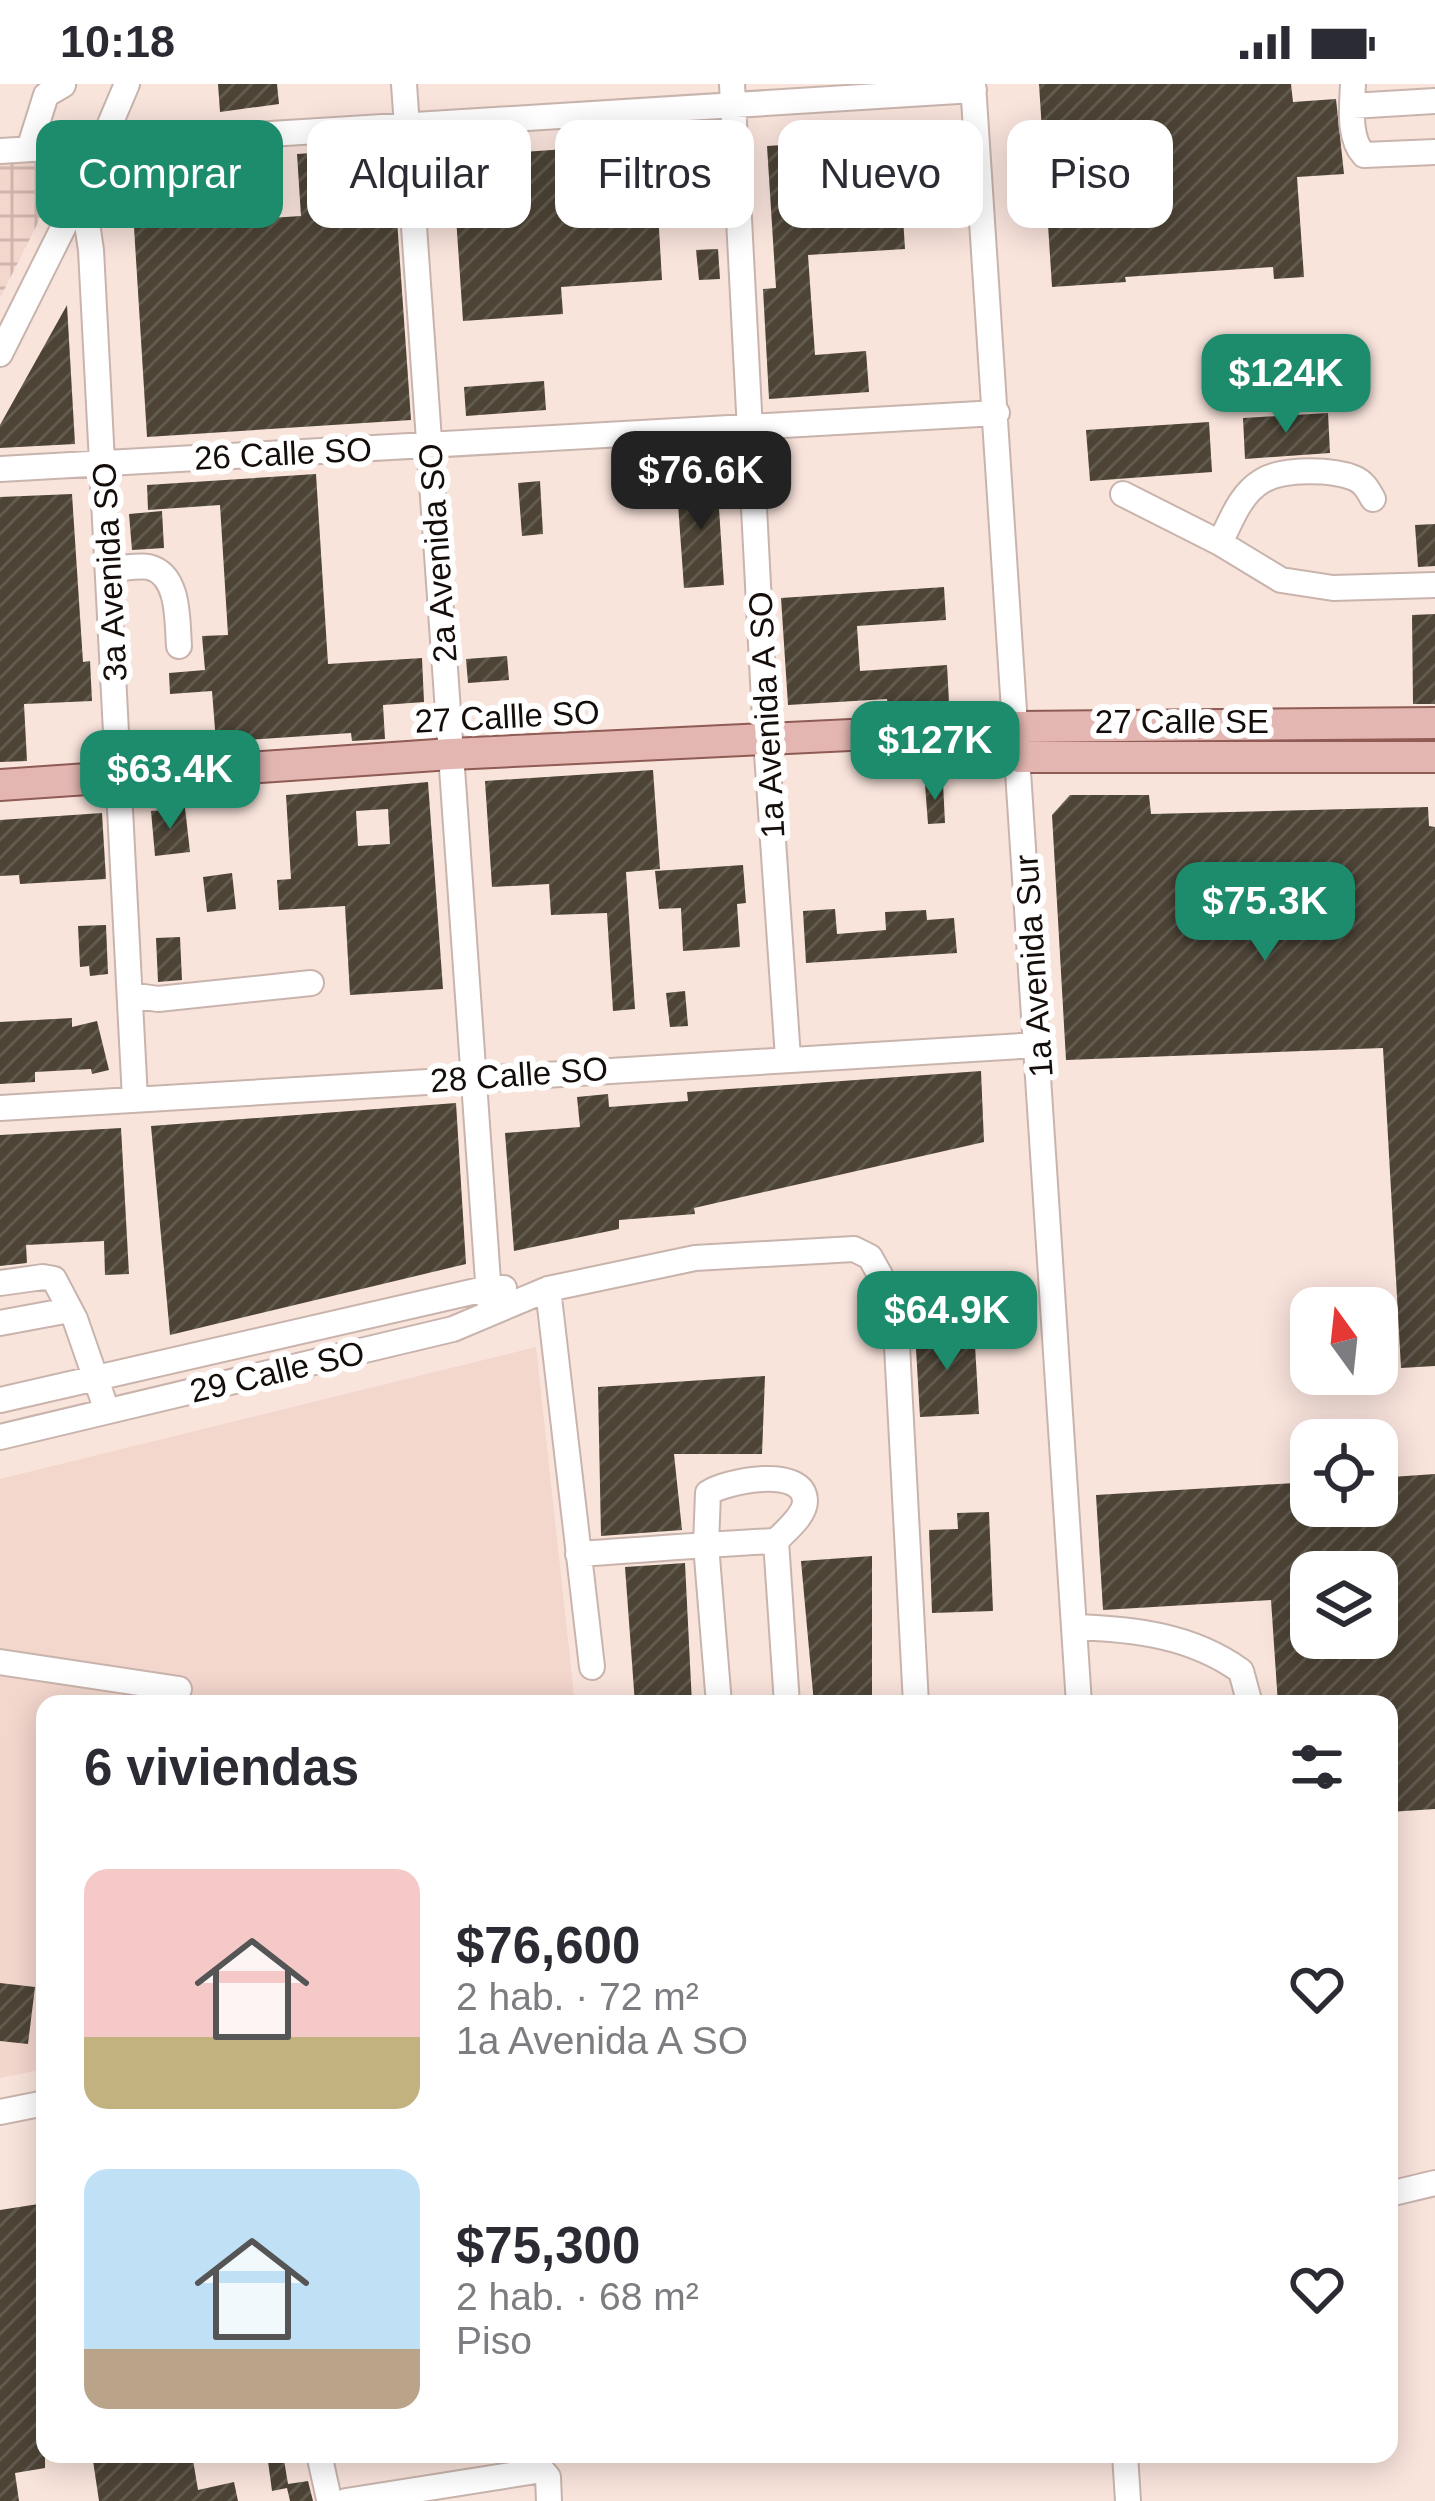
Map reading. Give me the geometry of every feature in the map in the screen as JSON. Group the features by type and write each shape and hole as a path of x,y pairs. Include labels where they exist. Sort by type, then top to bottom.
{"main road":[{"name":"27 Calle SE","path":"1019,742 1435,723"},
{"name":"27 Calle SE","path":"932,731 1019,742 1435,757"},
{"name":"27 Callle SO","path":"0,785 451,754 932,731"}],"street":[{"path":"113,120 127,84"},
{"name":"2a Avenida SO","path":"404,84 407,120"},
{"path":"29,148 46,95 63,85"},
{"path":"459,120 732,94 974,87"},
{"name":"1a Avenida Sur","path":"974,87 1078,1695"},
{"name":"1a Avenida A SO","path":"732,94 788,1058"},
{"path":"1435,100 1352,95 1355,143 1364,155 1435,152"},
{"path":"0,151 36,148"},
{"path":"0,354 63,228"},
{"name":"3a Avenida SO","path":"88,228 135,1099"},
{"name":"2a Avenida SO","path":"414,228 490,1299"},
{"name":"26 Calle SO","path":"0,469 997,413"},
{"path":"1220,543 1243,497 1262,481 1279,475 1353,477 1364,484 1372,499"},
{"path":"1123,494 1281,580 1333,588 1435,585"},
{"path":"109,569 149,567 165,576 173,590 179,646"},
{"path":"130,995 158,999 311,983"},
{"name":"28 Calle SO","path":"0,1108 1038,1045"},
{"name":"29 Calle SO","path":"0,1400 183,1356 548,1289 618,1271 756,1251 854,1249 870,1257 896,1327 916,1695"},
{"path":"0,1283 54,1279 97,1376 107,1411"},
{"path":"548,1289 592,1667"},
{"name":"29 Calle SO","path":"0,1437 453,1329 490,1299"},
{"path":"0,1323 70,1310"},
{"path":"183,1356 191,1391"},
{"path":"578,1554 706,1545 776,1541 801,1514 805,1501 801,1489 775,1478 718,1486 708,1493 706,1545 718,1695"},
{"path":"776,1541 786,1695"},
{"path":"1074,1628 1136,1629 1184,1641 1241,1671 1248,1695"},
{"path":"0,1661 179,1689"},
{"path":"0,2112 36,2105"},
{"path":"1398,2192 1435,2183"},
{"path":"322,2463 334,2500 544,2472 549,2501"},
{"path":"1126,2463 1128,2501"}],"shaded area":[{"path":"0,160 36,162 36,227 0,298"},
{"path":"536,1347 574,1695 36,1695 36,2071 0,2078 0,1479"}],"building":[{"path":"218,84 277,84 279,104 220,112"},
{"path":"1039,84 1291,84 1293,102 1336,99 1344,174 1297,177 1304,277 1274,279 1273,267 1052,287 1048,228 1173,228 1173,120 1041,120"},
{"path":"778,145 778,228 904,228 905,249 808,255 815,355 866,351 869,392 769,399 763,289 776,288 767,146"},
{"path":"555,150 555,228 659,228 662,280 561,287 563,314 463,321 457,228 531,228 531,152"},
{"path":"307,153 307,228 398,228 411,420 147,437 134,228 283,228 283,217 301,216 297,154"},
{"path":"718,249 720,279 699,280 696,250"},
{"path":"67,305 75,444 0,448 0,425"},
{"path":"544,381 546,410 466,416 464,387"},
{"path":"1328,413 1330,453 1245,459 1243,418"},
{"path":"1209,422 1212,472 1090,481 1086,430"},
{"path":"707,467 708,479 717,478 724,585 684,588 678,504 691,502 689,469"},
{"path":"316,474 328,664 422,658 424,702 383,705 385,739 352,741 351,733 216,742 212,691 170,694 169,673 205,670 202,636 228,635 220,505 148,510 147,485"},
{"path":"540,481 543,534 522,536 518,483"},
{"path":"72,494 83,662 90,661 92,701 24,704 27,761 0,762 0,497"},
{"path":"162,511 164,548 132,550 129,514"},
{"path":"1435,524 1435,566 1418,567 1415,525"},
{"path":"944,587 946,620 857,626 860,671 947,665 949,702 888,706 887,699 788,705 781,598"},
{"path":"1435,614 1435,704 1413,704 1412,615"},
{"path":"507,656 509,680 468,683 466,659"},
{"path":"653,770 660,869 626,872 635,1009 613,1011 607,913 551,915 549,884 492,887 485,781"},
{"path":"428,782 443,989 350,995 345,906 279,910 277,880 291,879 286,795","holes":["388,809 390,844 358,846 356,811"]},
{"path":"943,783 945,823 928,824 925,784"},
{"path":"1070,795 1149,795 1151,814 1428,807 1429,826 1435,827 1435,1366 1401,1368 1383,1048 1066,1060 1052,815"},
{"path":"185,808 190,852 155,856 151,811"},
{"path":"102,813 106,879 20,884 19,875 0,876 0,820"},
{"path":"743,865 746,903 737,904 740,947 683,951 681,908 659,909 655,871"},
{"path":"232,873 236,909 207,912 203,877"},
{"path":"835,909 837,934 886,930 885,912 926,910 927,920 954,918 957,953 806,963 803,911"},
{"path":"106,925 108,974 90,976 89,966 80,967 78,926"},
{"path":"180,937 182,980 158,982 156,938"},
{"path":"685,991 688,1026 670,1027 666,993"},
{"path":"72,1018 72,1027 97,1021 109,1070 35,1072 35,1082 0,1084 0,1022"},
{"path":"981,1071 984,1142 694,1208 695,1214 619,1220 619,1229 514,1251 505,1133 580,1127 577,1097 608,1094 609,1107 688,1101 687,1092"},
{"path":"456,1103 466,1264 170,1335 151,1126"},
{"path":"121,1128 129,1274 105,1275 104,1241 26,1245 27,1263 0,1266 0,1135"},
{"path":"974,1328 979,1414 920,1417 915,1332"},
{"path":"765,1376 762,1454 674,1454 682,1530 601,1536 598,1387"},
{"path":"1435,1474 1435,1809 1398,1811 1398,1695 1277,1695 1271,1600 1103,1610 1096,1495 1290,1483 1290,1527 1398,1527 1398,1477"},
{"path":"989,1512 993,1611 932,1613 929,1530 958,1529 957,1513"},
{"path":"872,1556 872,1695 813,1695 801,1561"},
{"path":"685,1563 692,1695 634,1695 625,1567"},
{"path":"0,1983 35,1987 28,2044 0,2041"},
{"path":"36,2204 36,2463 45,2463 45,2468 15,2473 19,2501 0,2501 0,2210"},
{"path":"93,2463 194,2463 198,2490 234,2482 238,2501 99,2501"},
{"path":"268,2463 284,2463 288,2484 308,2481 313,2501 290,2501 287,2488 272,2491"}]}
